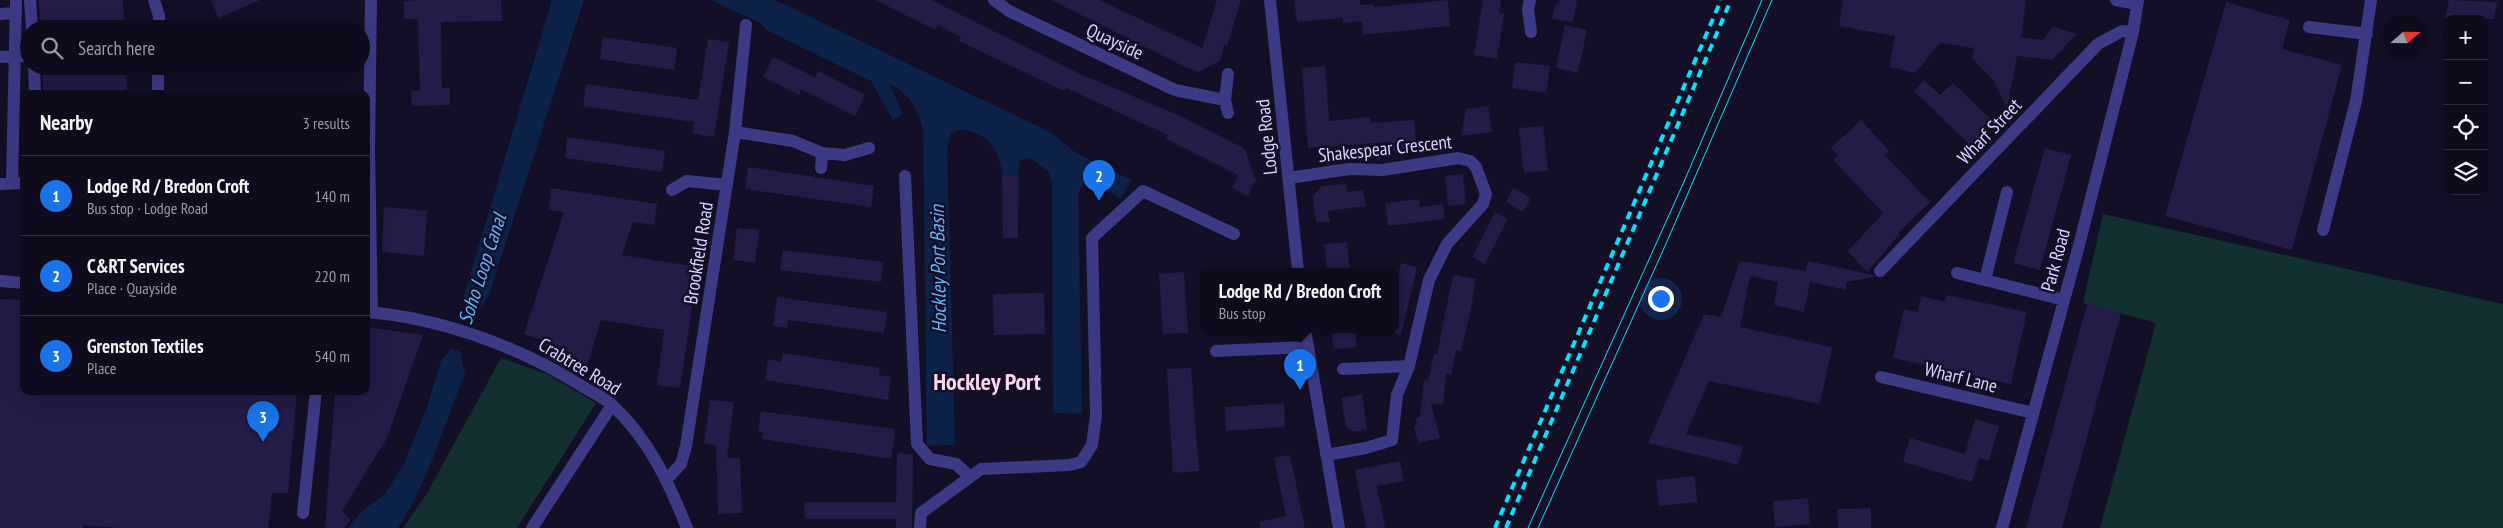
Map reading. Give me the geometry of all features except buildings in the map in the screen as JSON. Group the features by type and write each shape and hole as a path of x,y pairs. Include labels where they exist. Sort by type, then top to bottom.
{"street":[{"path":"30,0 31,20"},
{"path":"154,0 159,20"},
{"path":"370,50 371,0"},
{"name":"Quayside","path":"994,0 1009,11 1175,90 1226,107 1228,74"},
{"name":"Lodge Road","path":"1270,0 1298,268"},
{"path":"1530,0 1528,9 1531,32"},
{"path":"2116,0 2138,2"},
{"path":"2323,230 2356,100 2371,0"},
{"name":"Park Road","path":"2002,528 2064,300 2133,32 2138,2"},
{"path":"0,14 16,6 12,183"},
{"name":"Brookfield Road","path":"667,479 682,464 686,446 735,132 746,26"},
{"path":"2309,27 2367,34"},
{"name":"Wharf Street","path":"1880,271 2098,44 2122,32 2133,32"},
{"path":"0,57 20,57"},
{"path":"34,75 35,90"},
{"path":"158,75 158,90"},
{"path":"369,75 369,90"},
{"path":"735,132 793,141 822,153 845,155 869,148"},
{"path":"821,168 822,153"},
{"name":"Shakespear Crescent","path":"1288,178 1349,169 1392,169 1449,159 1470,161 1476,167 1486,194 1483,204 1446,244 1429,280 1409,366 1397,395 1392,440 1366,448 1326,455"},
{"path":"905,176 917,444 930,459 956,464 970,477"},
{"path":"672,190 687,181 727,185"},
{"path":"920,528 920,514 981,469 1070,465 1081,462 1092,445 1096,415 1092,238 1142,191 1234,234"},
{"path":"1986,280 2007,192"},
{"path":"1957,273 2064,300"},
{"path":"0,281 20,283"},
{"name":"Crabtree Road","path":"370,312 437,324 516,350 545,363 612,405 643,440 667,479 687,528"},
{"path":"1305,333 1339,528"},
{"path":"1216,351 1307,347"},
{"path":"1343,370 1409,366"},
{"name":"Wharf Lane","path":"1881,377 2033,413"},
{"path":"303,512 316,395"},
{"path":"532,528 612,405"}],"green space":[{"path":"2103,214 2503,304 2503,528 2100,528 2156,323 2083,303"},
{"path":"501,358 547,374 596,403 517,528 403,528 426,495"}],"water":[{"name":"Soho Loop Canal","path":"552,0 584,0 489,295 483,306 475,312 461,355 465,374 435,453 409,510 398,528 348,528 362,511 385,494 404,464 427,407 441,361 450,350 466,309 463,299"},
{"name":"Hockley Port Basin","path":"711,0 775,0 1052,133 1076,153 1131,180 1121,199 1102,187 1092,185 1081,187 1078,195 1082,414 1053,413 1052,183 1048,171 1030,158 1019,161 1018,238 1003,238 1003,179 1001,164 996,151 988,140 976,133 963,130 951,133 947,149 955,445 927,446 923,129 915,108 902,92 889,84 903,114 893,120 871,81 766,30 762,24"}],"pier":[{"path":"461,314 476,319 465,353 448,348"}],"tram line":[{"path":"1528,528 1683,184 1762,0"},
{"path":"1538,528 1665,246 1772,0"}],"railway":[{"path":"1495,528 1721,0"},
{"path":"1506,528 1731,0"}],"place":[{"name":"C&RT Services","path":"1099,201"},
{"name":"Lodge Rd / Bredon Croft","path":"1300,390"},
{"name":"Grenston Textiles","path":"263,442"}],"district":[{"name":"Hockley Port","path":"987,382"}]}
